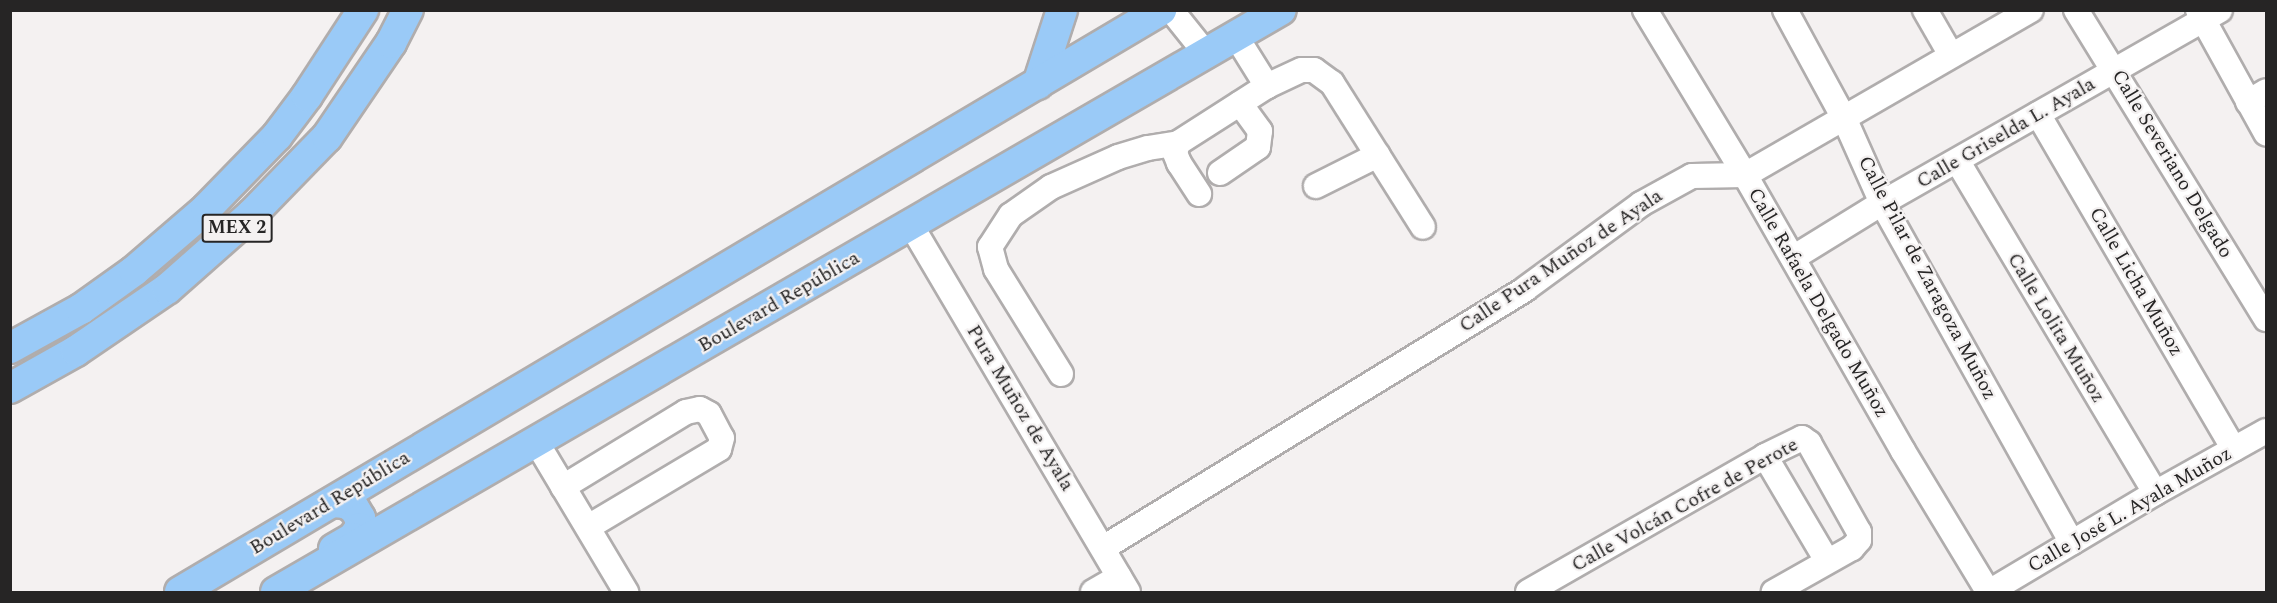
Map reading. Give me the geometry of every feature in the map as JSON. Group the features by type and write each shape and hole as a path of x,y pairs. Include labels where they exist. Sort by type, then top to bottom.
{"main road":[{"name":"MEX 2","path":"10,348 81,309 134,271 206,209 277,136 308,96 363,10"},
{"name":"MEX 2","path":"10,388 76,351 167,289 252,214 327,137 391,43 408,10"},
{"path":"1038,84 1062,10"},
{"name":"Boulevard República","path":"180,592 1161,10"},
{"name":"Boulevard República","path":"276,592 1237,38 1281,10"},
{"path":"266,592 290,573 353,538 360,528 360,518 354,508 345,503 333,502"}],"street":[{"path":"1171,10 1207,55"},
{"name":"Calle Rafaela Delgado Muñoz","path":"1645,10 1745,175 1977,576 1986,588 1994,589"},
{"name":"Calle Pilar de Zaragoza Muñoz","path":"1785,10 1845,120 1882,204 2072,543"},
{"path":"1925,10 1951,55"},
{"name":"Calle Pura Muñoz de Ayala","path":"1103,548 1525,289 1641,204 1692,176 1745,175 1845,120 1951,55 2031,10"},
{"name":"Calle Severiano Delgado","path":"2076,10 2266,319"},
{"path":"2207,14 2257,96 2266,133"},
{"name":"Calle Griselda L. Ayala","path":"1793,258 2207,14"},
{"path":"1237,38 1267,86"},
{"path":"1061,374 996,269 990,247 1011,215 1051,187 1118,157 1148,148 1179,143 1267,86 1302,70 1314,70 1324,75 1332,83 1424,227"},
{"path":"1220,173 1258,147 1260,131 1240,103"},
{"name":"Calle Licha Muñoz","path":"2038,114 2234,449"},
{"path":"1179,143 1175,153 1199,194"},
{"path":"1316,186 1378,155"},
{"name":"Calle Lolita Muñoz","path":"1958,162 2155,493"},
{"name":"Pura Muñoz de Ayala","path":"911,225 1124,585"},
{"path":"563,487 686,412 700,409 709,414 723,438 719,448 588,527"},
{"name":"Calle José L. Ayala Muñoz","path":"1994,589 2155,493 2266,431"},
{"name":"Calle Volcán Cofre de Perote","path":"1539,590 1797,438 1805,439 1809,443 1859,532 1856,544 1827,561"},
{"path":"537,443 626,592"},
{"path":"1765,456 1827,561 1774,592"},
{"path":"1093,592 1124,585"}]}
